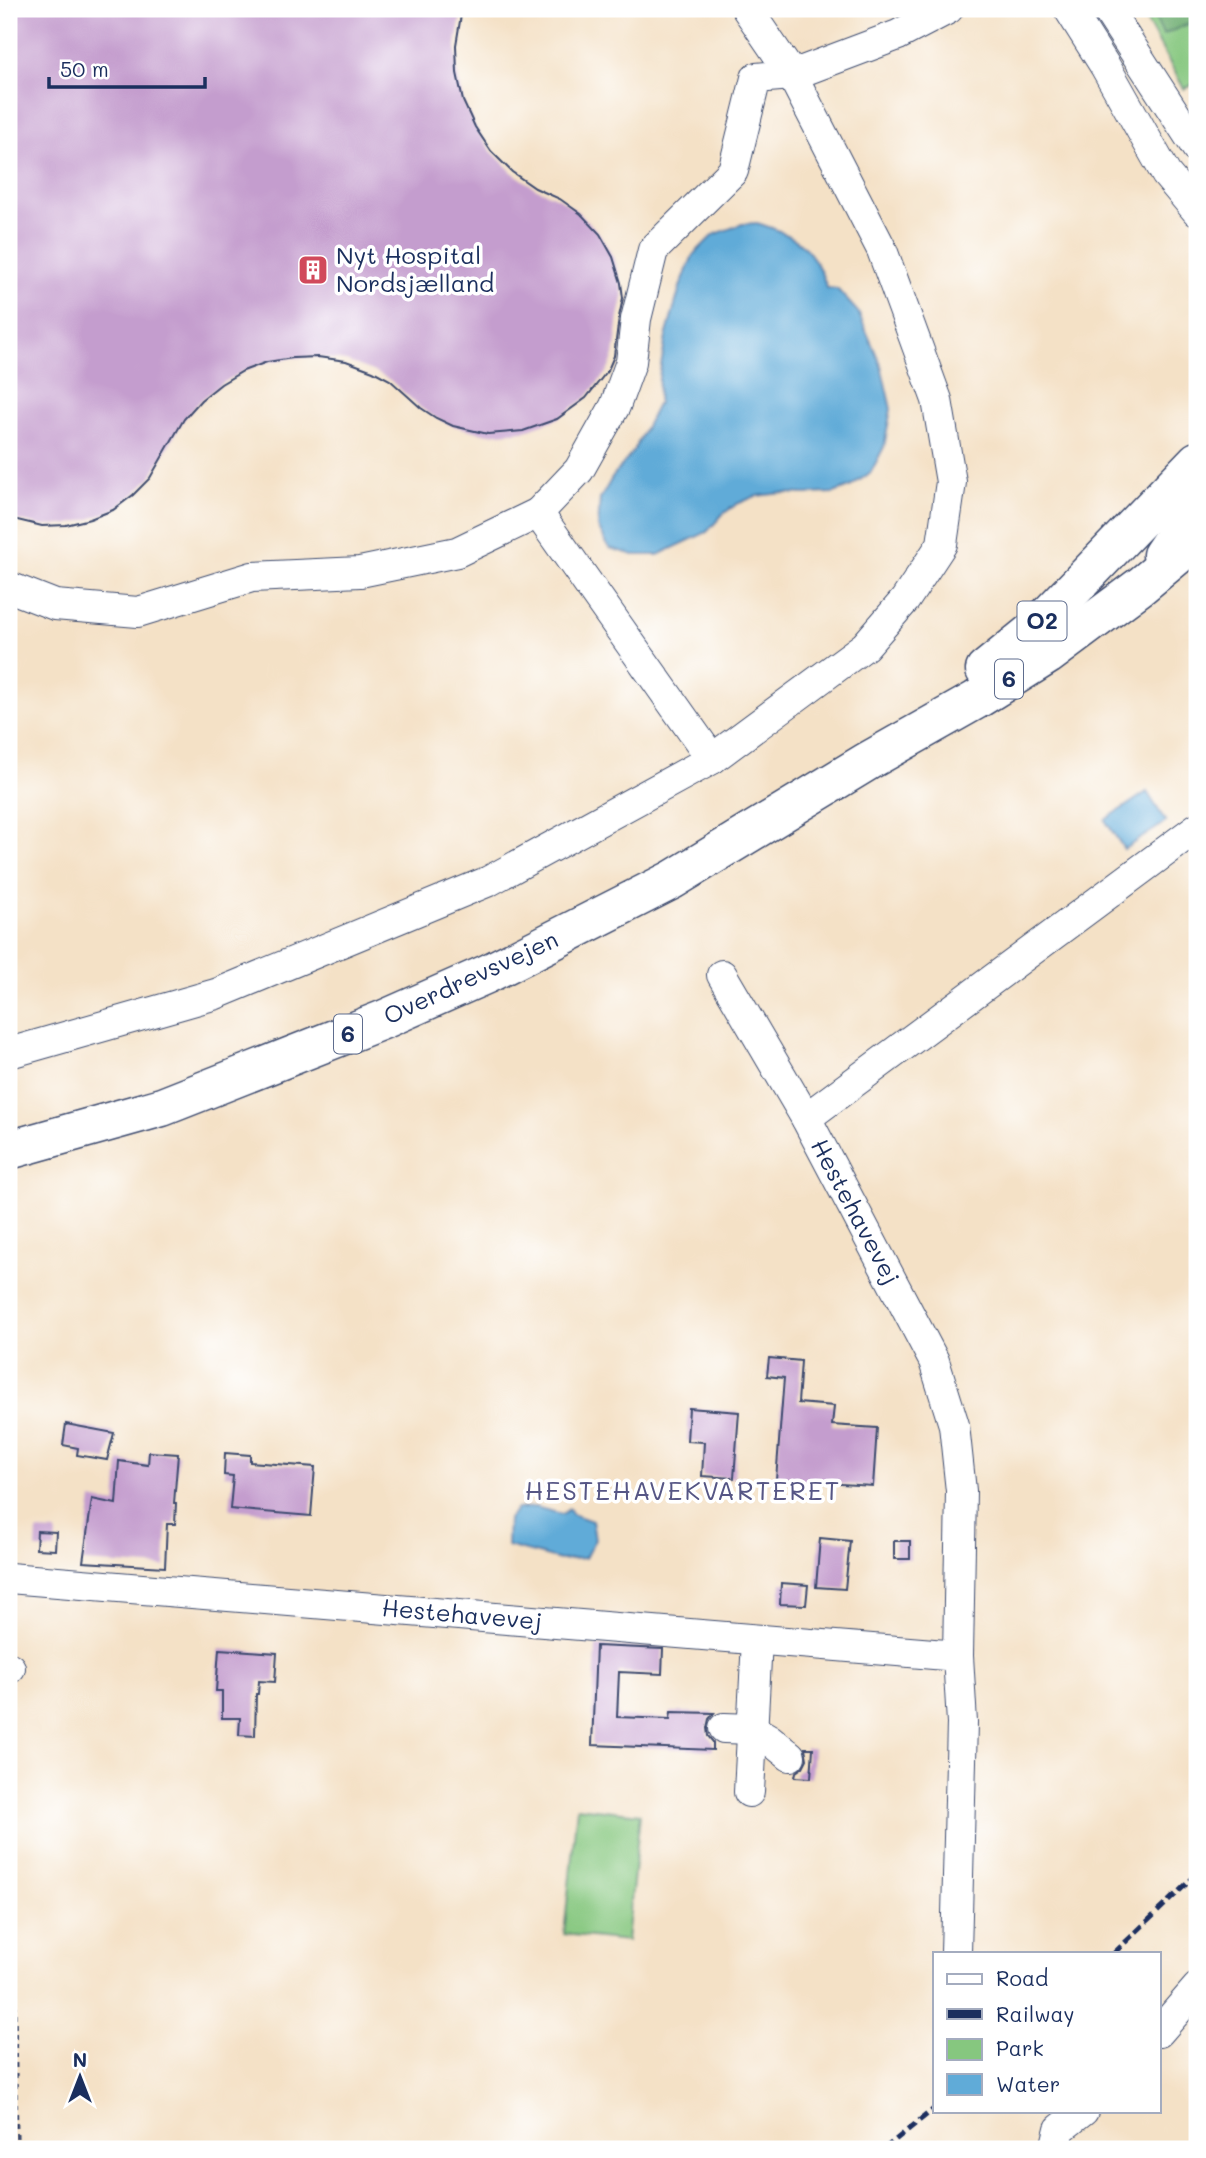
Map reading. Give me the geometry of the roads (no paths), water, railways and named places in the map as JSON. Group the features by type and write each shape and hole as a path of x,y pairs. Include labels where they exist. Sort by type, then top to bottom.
{"main road":[{"name":"Overdrevsvejen","path":"867,761 1033,631 1197,461"},
{"path":"1142,586 1197,507"},
{"name":"Overdrevsvejen","path":"9,1150 162,1107 385,1019 487,974 672,880 1048,655 1142,586 1197,539"}],"street":[{"path":"9,1053 216,994 477,886 712,759 865,646 905,600 942,544 951,482 937,400 882,250 792,75 747,9"},
{"path":"9,587 55,605 138,612 252,577 360,572 457,552 538,513 579,470 614,406 631,362 636,319 653,250 733,170 756,78 792,75 898,35 948,9"},
{"path":"1069,9 1105,66 1166,174 1197,211"},
{"path":"1107,9 1197,148"},
{"path":"538,513 712,759"},
{"name":"Hestehavevej","path":"956,1952 962,1723 958,1657 961,1491 954,1425 934,1361 806,1118 1197,828"},
{"path":"722,975 806,1118"},
{"name":"Hestehavevej","path":"9,1578 958,1657"},
{"path":"749,1792 738,1729 757,1640"},
{"path":"738,1729 769,1739 790,1756"},
{"path":"1160,2031 1197,1988"},
{"path":"1054,2130 1081,2112"}],"water":[{"path":"757,223 783,233 802,245 816,263 827,288 837,289 858,312 881,365 891,409 884,447 871,472 850,487 834,493 756,496 723,514 707,532 658,555 634,555 609,548 598,527 600,499 612,478 634,450 658,403 659,377 666,337 680,287 693,255 713,235 742,224"},
{"path":"1147,792 1166,822 1124,849 1105,820"},
{"path":"535,1507 562,1514 569,1509 572,1514 592,1521 595,1539 585,1558 560,1560 507,1546 508,1519 517,1509"}],"railway":[{"path":"1115,1952 1197,1874"},
{"path":"884,2149 933,2110"}],"place":[{"name":"Nyt Hospital Nordsjælland","path":"313,270"}],"district":[{"name":"HESTEHAVEKVARTERET","path":"683,1491"}]}
